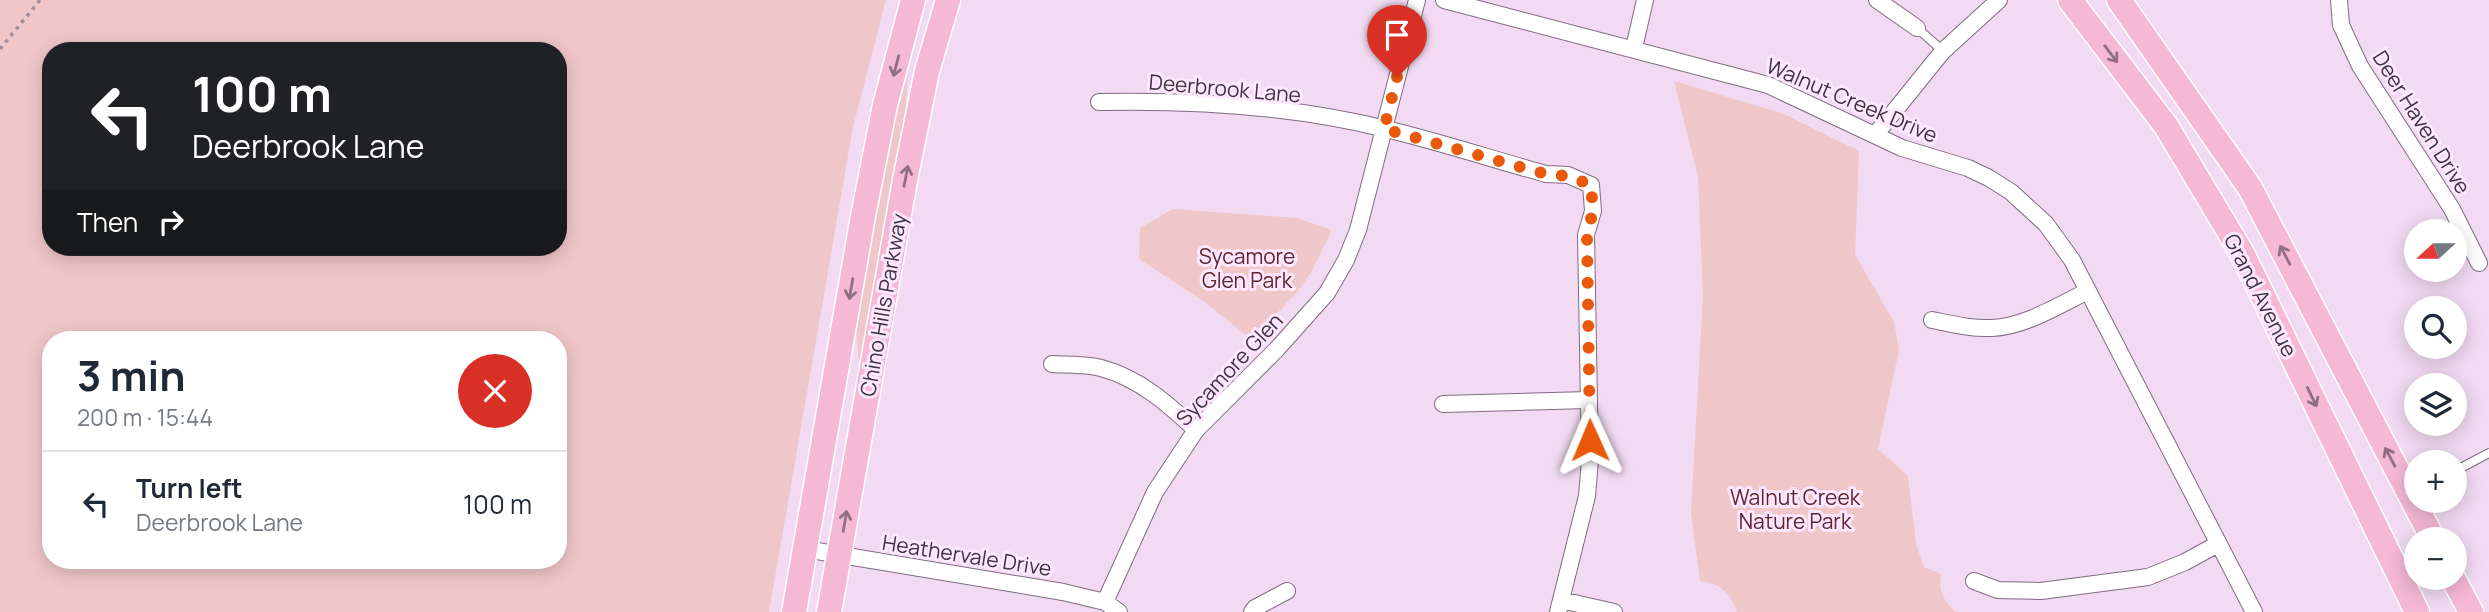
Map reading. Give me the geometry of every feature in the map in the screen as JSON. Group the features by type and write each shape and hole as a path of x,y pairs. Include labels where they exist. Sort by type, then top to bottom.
{"main road":[{"name":"Chino Hills Parkway","path":"794,612 885,105 914,0"},
{"name":"Chino Hills Parkway","path":"829,612 905,180 927,71 948,0"},
{"name":"Grand Avenue","path":"2070,0 2166,126 2243,255 2417,612"},
{"name":"Grand Avenue","path":"2119,0 2250,188 2404,476"},
{"path":"2460,590 2472,612"}],"street":[{"name":"Sycamore Glen","path":"1105,602 1155,492 1196,430 1277,349 1327,293 1346,260 1358,230 1417,0"},
{"name":"Walnut Creek Drive","path":"1444,0 1768,85 1902,148 1968,168 2011,192 2046,224 2072,260 2254,612"},
{"path":"1634,48 1645,0"},
{"path":"1877,0 1917,28"},
{"path":"1875,135 1943,51 1999,0"},
{"name":"Deer Haven Drive","path":"2339,0 2342,25 2360,66 2452,209 2479,264"},
{"name":"Deerbrook Lane","path":"1099,102 1143,101 1266,108 1384,129 1546,174 1568,176 1591,185 1593,211 1587,235 1589,400"},
{"path":"1932,320 1972,328 1995,328 2022,321 2088,291"},
{"path":"1052,364 1100,367 1135,381 1167,402 1196,430"},
{"path":"1443,404 1589,400 1590,460 1587,496 1559,606 1614,612"},
{"path":"1974,581 1998,590 2041,591 2136,579 2185,562 2218,544"},
{"name":"Heathervale Drive","path":"805,550 1063,592 1105,602 1119,612"},
{"path":"1252,612 1287,591"}],"lane":[{"path":"1917,28 1943,51"},
{"path":"2467,465 2489,453"}],"path":[{"path":"0,49 40,0"}],"green space":[{"path":"0,0 886,0 853,127 769,612 0,612"},
{"path":"908,74 905,114 859,364 856,329 887,148"},
{"name":"Walnut Creek Nature Park","path":"1674,81 1784,114 1859,151 1855,255 1894,322 1899,350 1878,449 1908,476 1916,544 1924,567 1941,574 1943,595 1956,612 1737,612 1732,599 1724,590 1700,581 1691,513 1703,296 1698,176"},
{"name":"Sycamore Glen Park","path":"1173,209 1297,218 1332,230 1312,271 1298,291 1252,340 1206,303 1139,259 1140,228"}],"route":[{"path":"1397,77 1384,129 1546,174 1568,176 1591,185 1593,211 1587,235 1590,440"}]}
